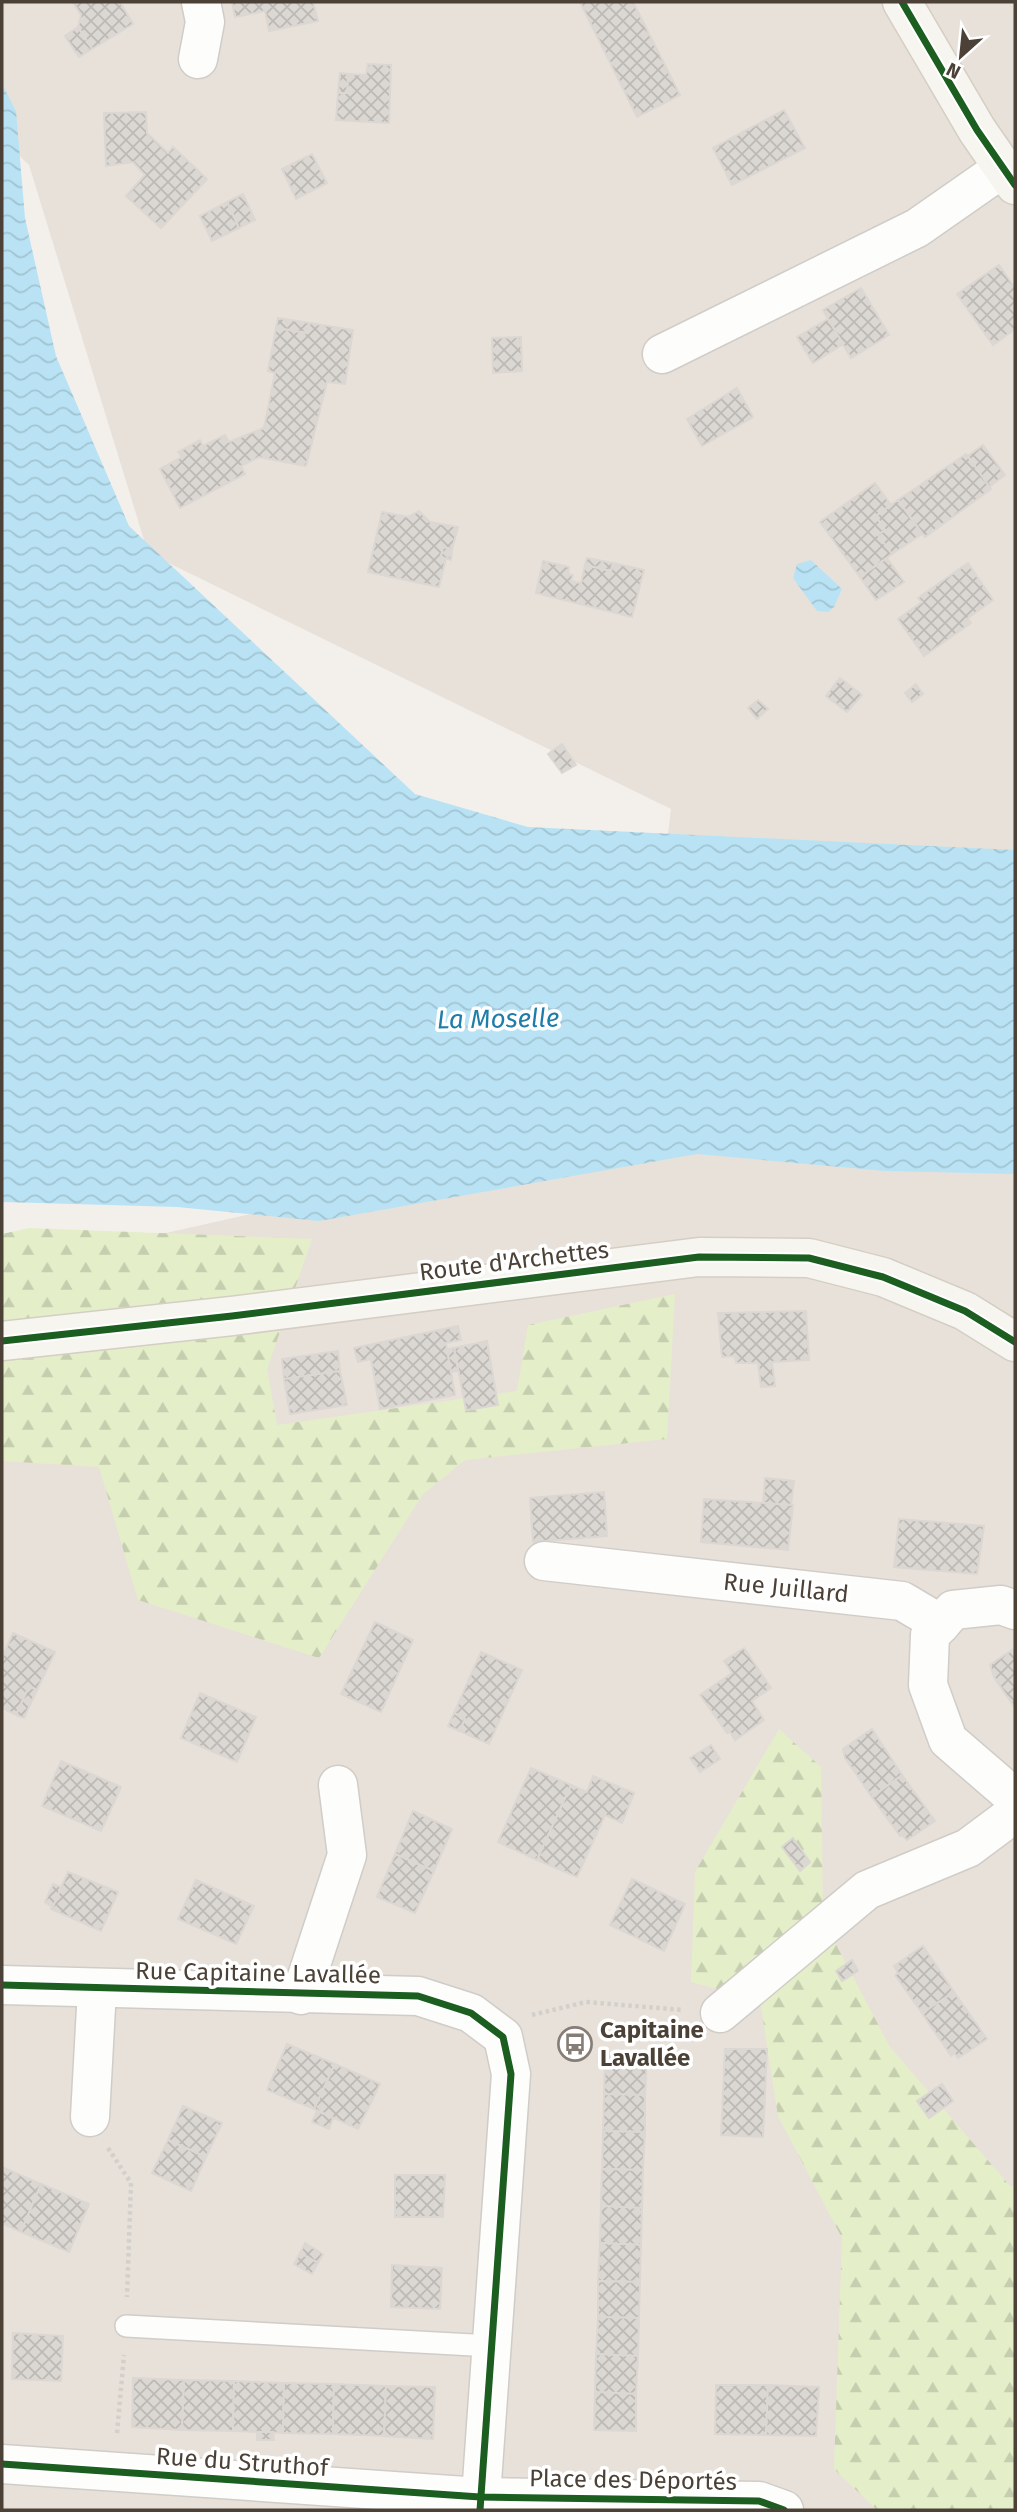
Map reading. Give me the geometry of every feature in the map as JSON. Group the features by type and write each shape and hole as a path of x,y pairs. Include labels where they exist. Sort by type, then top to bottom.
{"street":[{"path":"198,59 205,22 201,2"},
{"path":"662,354 917,228 1009,176 977,130 902,2"},
{"name":"Route d'Archettes","path":"2,1341 232,1316 699,1257 808,1258 883,1277 965,1311 1015,1342"},
{"name":"Rue Juillard","path":"544,1561 902,1601 941,1623"},
{"path":"1015,1610 1001,1605 953,1610 930,1634 928,1685 948,1740 1015,1798"},
{"name":"Rue Capitaine Lavallée","path":"301,1995 347,1855 338,1785"},
{"path":"720,2014 866,1890 968,1847 1015,1813"},
{"name":"Rue Capitaine Lavallée","path":"2,1985 418,1996 471,2012 495,2031"},
{"path":"90,2117 97,1989"},
{"path":"480,2504 511,2074 495,2031"},
{"name":"Rue du Struthof","path":"2,2464 114,2472 300,2498 480,2504"},
{"name":"Place des Déportés","path":"480,2504 759,2501 784,2510"}],"lane":[{"path":"126,2326 491,2346"}],"path":[{"path":"495,2031 586,2003 720,2014"},
{"path":"90,2117 131,2183 126,2326 114,2472"}],"shaded area":[{"path":"2,2 1015,2 1015,2510 2,2510 2,1291 117,1244 632,1128 671,809 148,553 29,165 2,139"}],"green space":[{"path":"29,1228 312,1239 267,1369 277,1425 517,1391 528,1325 675,1294 667,1439 465,1460 423,1494 319,1658 138,1600 99,1467 2,1461 2,1234"},
{"path":"779,1729 821,1767 823,1920 890,2047 1011,2187 1015,2184 1015,2510 877,2510 834,2469 842,2238 778,2116 760,2000 691,1982 695,1872"}],"water":[{"name":"La Moselle","path":"2,84 16,111 25,218 56,356 129,526 415,794 528,827 1015,850 1015,1174 885,1171 697,1154 319,1221 177,1207 2,1202"},
{"path":"811,560 842,589 834,607 828,612 817,611 793,578 797,564"}],"building":[{"path":"73,2 120,2 133,24 92,49 78,27 81,15"},
{"path":"232,2 313,2 318,21 269,31 265,11 235,17"},
{"path":"580,2 633,2 680,95 637,117"},
{"path":"78,27 92,49 79,57 65,36"},
{"path":"368,64 391,65 389,123 336,120 338,93 347,93 348,74 366,75"},
{"path":"340,73 348,74 347,93 338,93"},
{"path":"784,110 805,148 732,185 713,148"},
{"path":"146,112 147,133 168,153 173,147 207,179 161,228 126,196 145,175 133,162 106,166 104,113"},
{"path":"312,154 327,183 296,199 282,169"},
{"path":"243,194 255,220 239,228 227,202"},
{"path":"227,202 239,228 212,241 200,216"},
{"path":"999,265 1015,288 1015,329 993,345 957,294"},
{"path":"861,288 889,335 851,358 823,310"},
{"path":"278,318 310,323 307,333 276,328"},
{"path":"828,319 843,344 813,363 797,337"},
{"path":"310,323 353,330 345,384 327,382 306,466 259,457 241,466 245,474 180,508 160,469 182,457 178,452 200,440 203,446 225,435 229,442 264,428 275,373 268,371 276,328 307,333"},
{"path":"521,337 522,371 493,373 492,338"},
{"path":"737,388 753,417 702,446 687,419"},
{"path":"983,445 1005,475 989,487 968,456"},
{"path":"966,454 991,489 925,537 898,500"},
{"path":"875,483 891,505 876,516 885,530 878,535 892,554 860,577 820,522"},
{"path":"898,500 922,534 892,554 878,535 885,530 876,516"},
{"path":"419,511 430,522 458,527 452,549 443,547 441,557 446,558 439,587 368,572 382,512 408,517"},
{"path":"443,547 452,549 451,560 441,557"},
{"path":"587,558 613,563 611,571 585,565"},
{"path":"887,558 904,582 876,600 860,577"},
{"path":"543,561 569,567 568,574 573,575 571,581 581,583 585,565 611,571 613,563 644,570 632,617 536,593"},
{"path":"968,563 993,600 968,618 971,623 924,656 898,619 922,602 918,598"},
{"path":"840,678 862,695 847,712 826,696"},
{"path":"916,684 923,694 912,702 905,693"},
{"path":"758,700 768,709 757,719 748,708"},
{"path":"562,744 576,765 562,773 548,754"},
{"path":"806,1311 809,1360 772,1362 775,1386 761,1387 758,1363 736,1363 735,1356 722,1357 718,1313"},
{"path":"458,1326 461,1340 446,1343 455,1395 380,1409 371,1359 358,1362 354,1348"},
{"path":"487,1341 498,1405 466,1410 454,1348"},
{"path":"454,1348 458,1371 451,1372 447,1349"},
{"path":"338,1351 340,1371 284,1379 282,1359"},
{"path":"340,1371 347,1405 290,1414 284,1379"},
{"path":"765,1478 794,1481 791,1505 763,1503"},
{"path":"604,1492 607,1536 533,1542 530,1498"},
{"path":"704,1499 793,1505 788,1550 701,1542"},
{"path":"899,1519 984,1526 977,1574 894,1567"},
{"path":"375,1622 413,1640 381,1712 341,1694"},
{"path":"13,1633 55,1652 37,1690 29,1686 16,1715 2,1708 2,1658"},
{"path":"744,1648 771,1688 752,1701 764,1720 735,1740 700,1695 732,1673 724,1661"},
{"path":"1015,1648 1015,1708 994,1677 990,1665"},
{"path":"481,1652 522,1670 489,1744 459,1731 465,1719 454,1713"},
{"path":"29,1686 37,1690 24,1718 16,1715"},
{"path":"200,1693 256,1717 237,1762 181,1738"},
{"path":"454,1713 465,1719 459,1731 448,1726"},
{"path":"872,1729 902,1775 872,1797 845,1758 843,1749"},
{"path":"711,1745 720,1759 700,1772 690,1758"},
{"path":"61,1761 121,1787 101,1831 42,1806"},
{"path":"531,1768 571,1785 537,1860 498,1842"},
{"path":"902,1775 935,1821 907,1840 900,1836 872,1797"},
{"path":"593,1776 634,1793 622,1823 605,1815 577,1877 537,1860 571,1785 587,1792"},
{"path":"413,1811 452,1829 434,1871 395,1854"},
{"path":"793,1838 810,1862 800,1871 782,1847"},
{"path":"395,1854 434,1871 415,1913 377,1897"},
{"path":"68,1872 118,1892 101,1931 51,1909"},
{"path":"632,1879 685,1904 664,1951 610,1925"},
{"path":"196,1880 254,1906 236,1944 178,1919"},
{"path":"53,1884 61,1887 53,1907 45,1902"},
{"path":"923,1946 954,1992 922,2013 895,1975 898,1973 894,1966"},
{"path":"852,1960 858,1971 842,1981 836,1971"},
{"path":"954,1992 987,2039 958,2058 954,2053 951,2056 922,2013"},
{"path":"287,2044 335,2064 314,2109 267,2090"},
{"path":"725,2049 767,2049 763,2137 721,2135"},
{"path":"605,2056 647,2059 645,2095 604,2094"},
{"path":"335,2064 380,2084 358,2129 314,2109"},
{"path":"942,2084 953,2101 929,2118 917,2101"},
{"path":"604,2094 645,2095 645,2132 603,2131"},
{"path":"183,2106 222,2123 206,2157 168,2140"},
{"path":"317,2111 333,2118 329,2129 312,2122"},
{"path":"603,2131 645,2132 643,2170 602,2169"},
{"path":"168,2140 206,2157 191,2191 152,2173"},
{"path":"2,2167 41,2184 21,2232 2,2223"},
{"path":"602,2169 643,2170 642,2208 601,2206"},
{"path":"395,2175 445,2175 443,2217 395,2217"},
{"path":"41,2184 89,2204 69,2252 21,2232"},
{"path":"601,2206 642,2208 641,2245 600,2243"},
{"path":"305,2243 323,2254 318,2263 300,2253"},
{"path":"600,2243 641,2245 640,2282 598,2281"},
{"path":"300,2253 318,2263 312,2274 294,2264"},
{"path":"392,2265 442,2268 440,2309 391,2307"},
{"path":"598,2281 640,2282 639,2318 598,2317"},
{"path":"598,2317 639,2318 638,2356 596,2354"},
{"path":"13,2333 63,2336 61,2381 12,2379"},
{"path":"596,2354 638,2356 636,2394 595,2392"},
{"path":"133,2378 184,2380 182,2430 132,2427"},
{"path":"184,2380 234,2381 233,2431 182,2430"},
{"path":"234,2381 284,2383 283,2433 233,2431"},
{"path":"284,2383 334,2384 333,2434 283,2433"},
{"path":"334,2384 386,2386 384,2436 333,2434"},
{"path":"716,2385 768,2385 766,2435 715,2434"},
{"path":"768,2385 819,2387 816,2436 766,2435"},
{"path":"386,2386 435,2387 433,2439 384,2436"},
{"path":"595,2392 636,2394 636,2431 594,2430"},
{"path":"257,2432 273,2432 274,2440 257,2440"}],"cycle path":[{"path":"902,2 977,130 1015,185"},
{"path":"2,1341 232,1316 699,1257 809,1258 883,1277 965,1311 1015,1342"},
{"path":"2,1985 418,1996 471,2013 503,2037 511,2074 480,2510"},
{"path":"2,2464 480,2497 759,2501 784,2510"}],"place":[{"name":"Capitaine Lavallée","path":"575,2044"}]}
